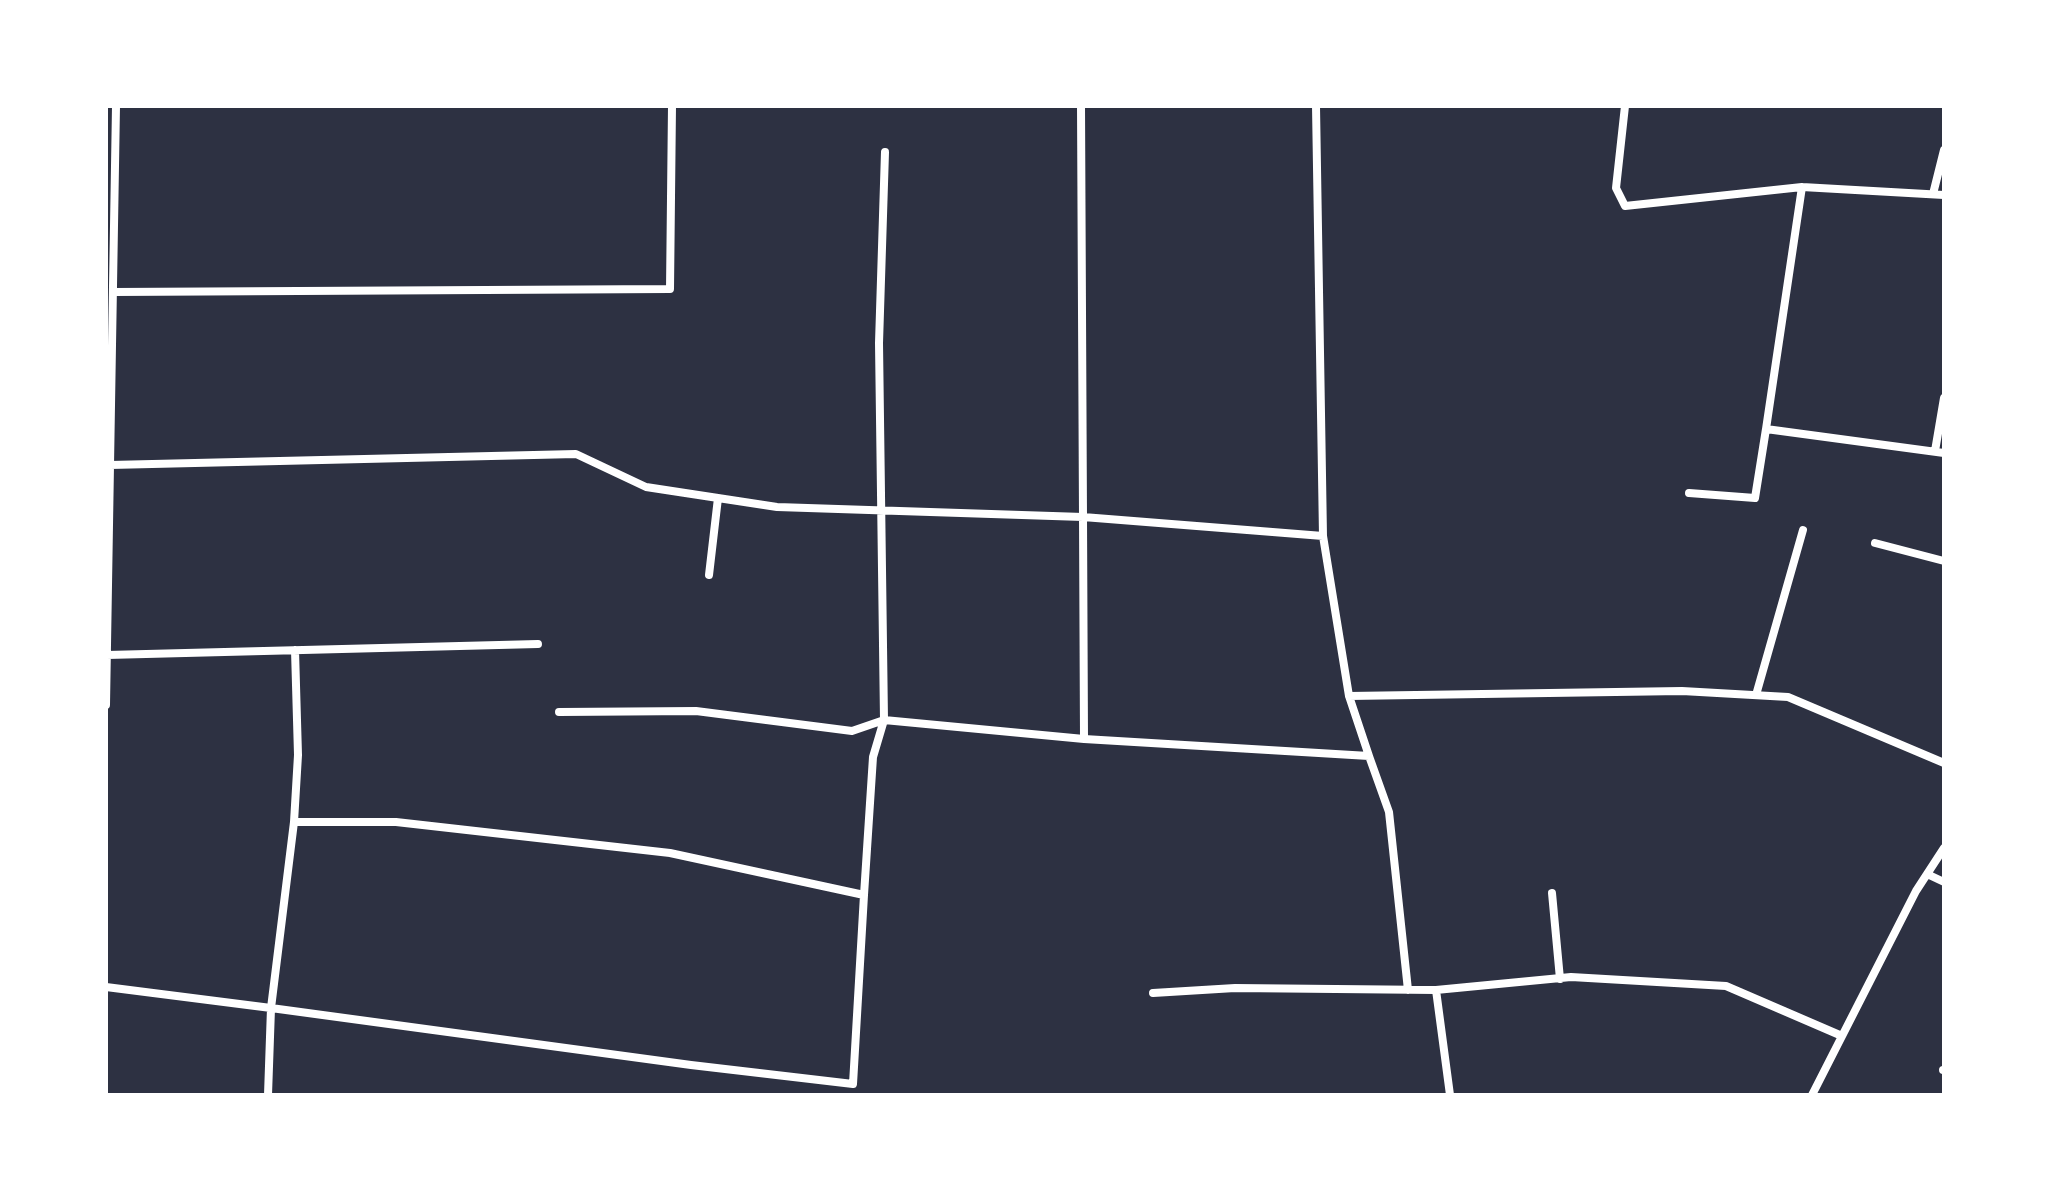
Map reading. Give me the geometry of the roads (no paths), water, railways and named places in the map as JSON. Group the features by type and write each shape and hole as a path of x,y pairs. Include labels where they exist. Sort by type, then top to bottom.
{"street":[{"path":"106,705 116,106"},
{"path":"113,292 670,289 672,106"},
{"path":"1081,106 1084,739"},
{"path":"1316,106 1323,536 1349,696 1389,812 1408,990"},
{"path":"1625,106 1616,188 1625,206 1802,187 1944,195"},
{"path":"1933,194 1944,150"},
{"path":"851,1095 873,757 884,720 879,343 885,152"},
{"path":"1689,493 1755,498 1802,187"},
{"path":"1766,429 1939,452 1944,398"},
{"path":"110,465 576,454 646,487 777,507 1083,517 1323,536"},
{"path":"709,575 718,498"},
{"path":"1756,695 1803,530"},
{"path":"1875,543 1944,561"},
{"path":"107,655 538,644"},
{"path":"268,1095 271,1008 294,822 298,755 295,650"},
{"path":"1349,696 1682,691 1788,697 1944,763"},
{"path":"559,712 696,711 852,731 884,720 1084,739 1369,756"},
{"path":"294,822 396,822 670,853 864,895"},
{"path":"1812,1095 1927,874 1944,848"},
{"path":"1927,874 1944,882"},
{"path":"1552,893 1560,979"},
{"path":"1153,993 1235,988 1436,990 1560,979 1726,986 1842,1036"},
{"path":"106,987 853,1084"},
{"path":"1436,990 1450,1095"}]}
